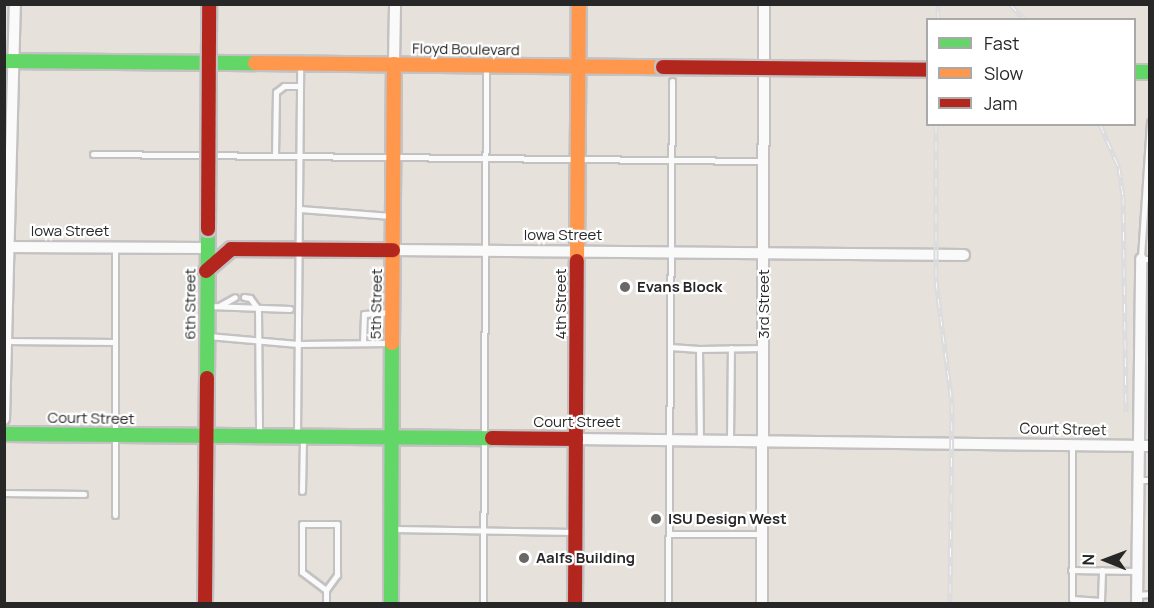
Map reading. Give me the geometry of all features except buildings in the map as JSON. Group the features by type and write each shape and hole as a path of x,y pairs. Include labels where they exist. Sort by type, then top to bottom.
{"main road":[{"name":"6th Street","path":"205,603 206,335 213,306 207,271 209,4"},
{"name":"4th Street","path":"574,603 579,4"},
{"name":"Floyd Boulevard","path":"9,61 926,70"},
{"name":"5th Street","path":"391,603 394,64"},
{"path":"207,271 219,256 231,249 208,229"},
{"name":"Iowa Street","path":"231,249 393,250"},
{"name":"Court Street","path":"4,434 576,439"}],"street":[{"path":"4,419 9,61 15,4"},
{"name":"5th Street","path":"394,64 395,4"},
{"name":"3rd Street","path":"762,603 764,4"},
{"name":"Iowa Street","path":"7,247 207,248"},
{"name":"Iowa Street","path":"393,250 964,255"},
{"path":"1137,599 1145,480 1145,259"},
{"name":"Court Street","path":"576,439 1145,446"}],"lane":[{"path":"300,64 298,344 302,491"},
{"path":"483,603 486,66"},
{"path":"668,603 672,81"},
{"path":"275,156 276,92 284,86 300,86"},
{"path":"1145,259 1149,122"},
{"path":"93,154 765,161"},
{"path":"299,209 393,216"},
{"path":"114,514 115,248"},
{"path":"213,306 235,297"},
{"path":"244,297 250,298 258,309 259,437"},
{"path":"213,306 290,309"},
{"path":"363,343 364,314 392,312"},
{"path":"206,335 258,338 298,344 392,343"},
{"path":"5,341 114,342"},
{"path":"670,347 763,348"},
{"path":"730,440 731,348"},
{"path":"699,349 700,440"},
{"path":"1072,445 1072,599 1099,601 1102,570"},
{"path":"4,493 84,494"},
{"path":"302,515 302,572 326,590"},
{"path":"302,524 337,524 336,575 326,590 326,603"},
{"path":"391,529 575,532"},
{"path":"669,534 762,534"},
{"path":"1071,570 1138,571"},
{"path":"1137,599 1149,594"}],"railway":[{"path":"938,4 938,18"},
{"path":"1010,4 1023,18"},
{"path":"936,126 936,281 952,404 950,604"},
{"path":"1101,126 1119,168 1123,196 1126,412"}],"traffic: fast":[{"path":"4,61 255,63"},
{"path":"1136,72 1150,72"},
{"path":"207,378 208,229"},
{"path":"391,604 392,343"},
{"path":"4,434 492,438"}],"traffic: slow":[{"path":"577,261 579,4"},
{"path":"255,63 663,67"},
{"path":"392,343 394,64"}],"traffic: jam":[{"path":"208,229 209,4"},
{"path":"663,67 926,70"},
{"path":"206,271 231,249 393,250"},
{"path":"575,604 577,261"},
{"path":"205,604 207,378"},
{"path":"492,438 576,439"}],"place":[{"name":"Evans Block","path":"625,287"},
{"name":"ISU Design West","path":"656,519"},
{"name":"Aalfs Building","path":"524,558"}]}
